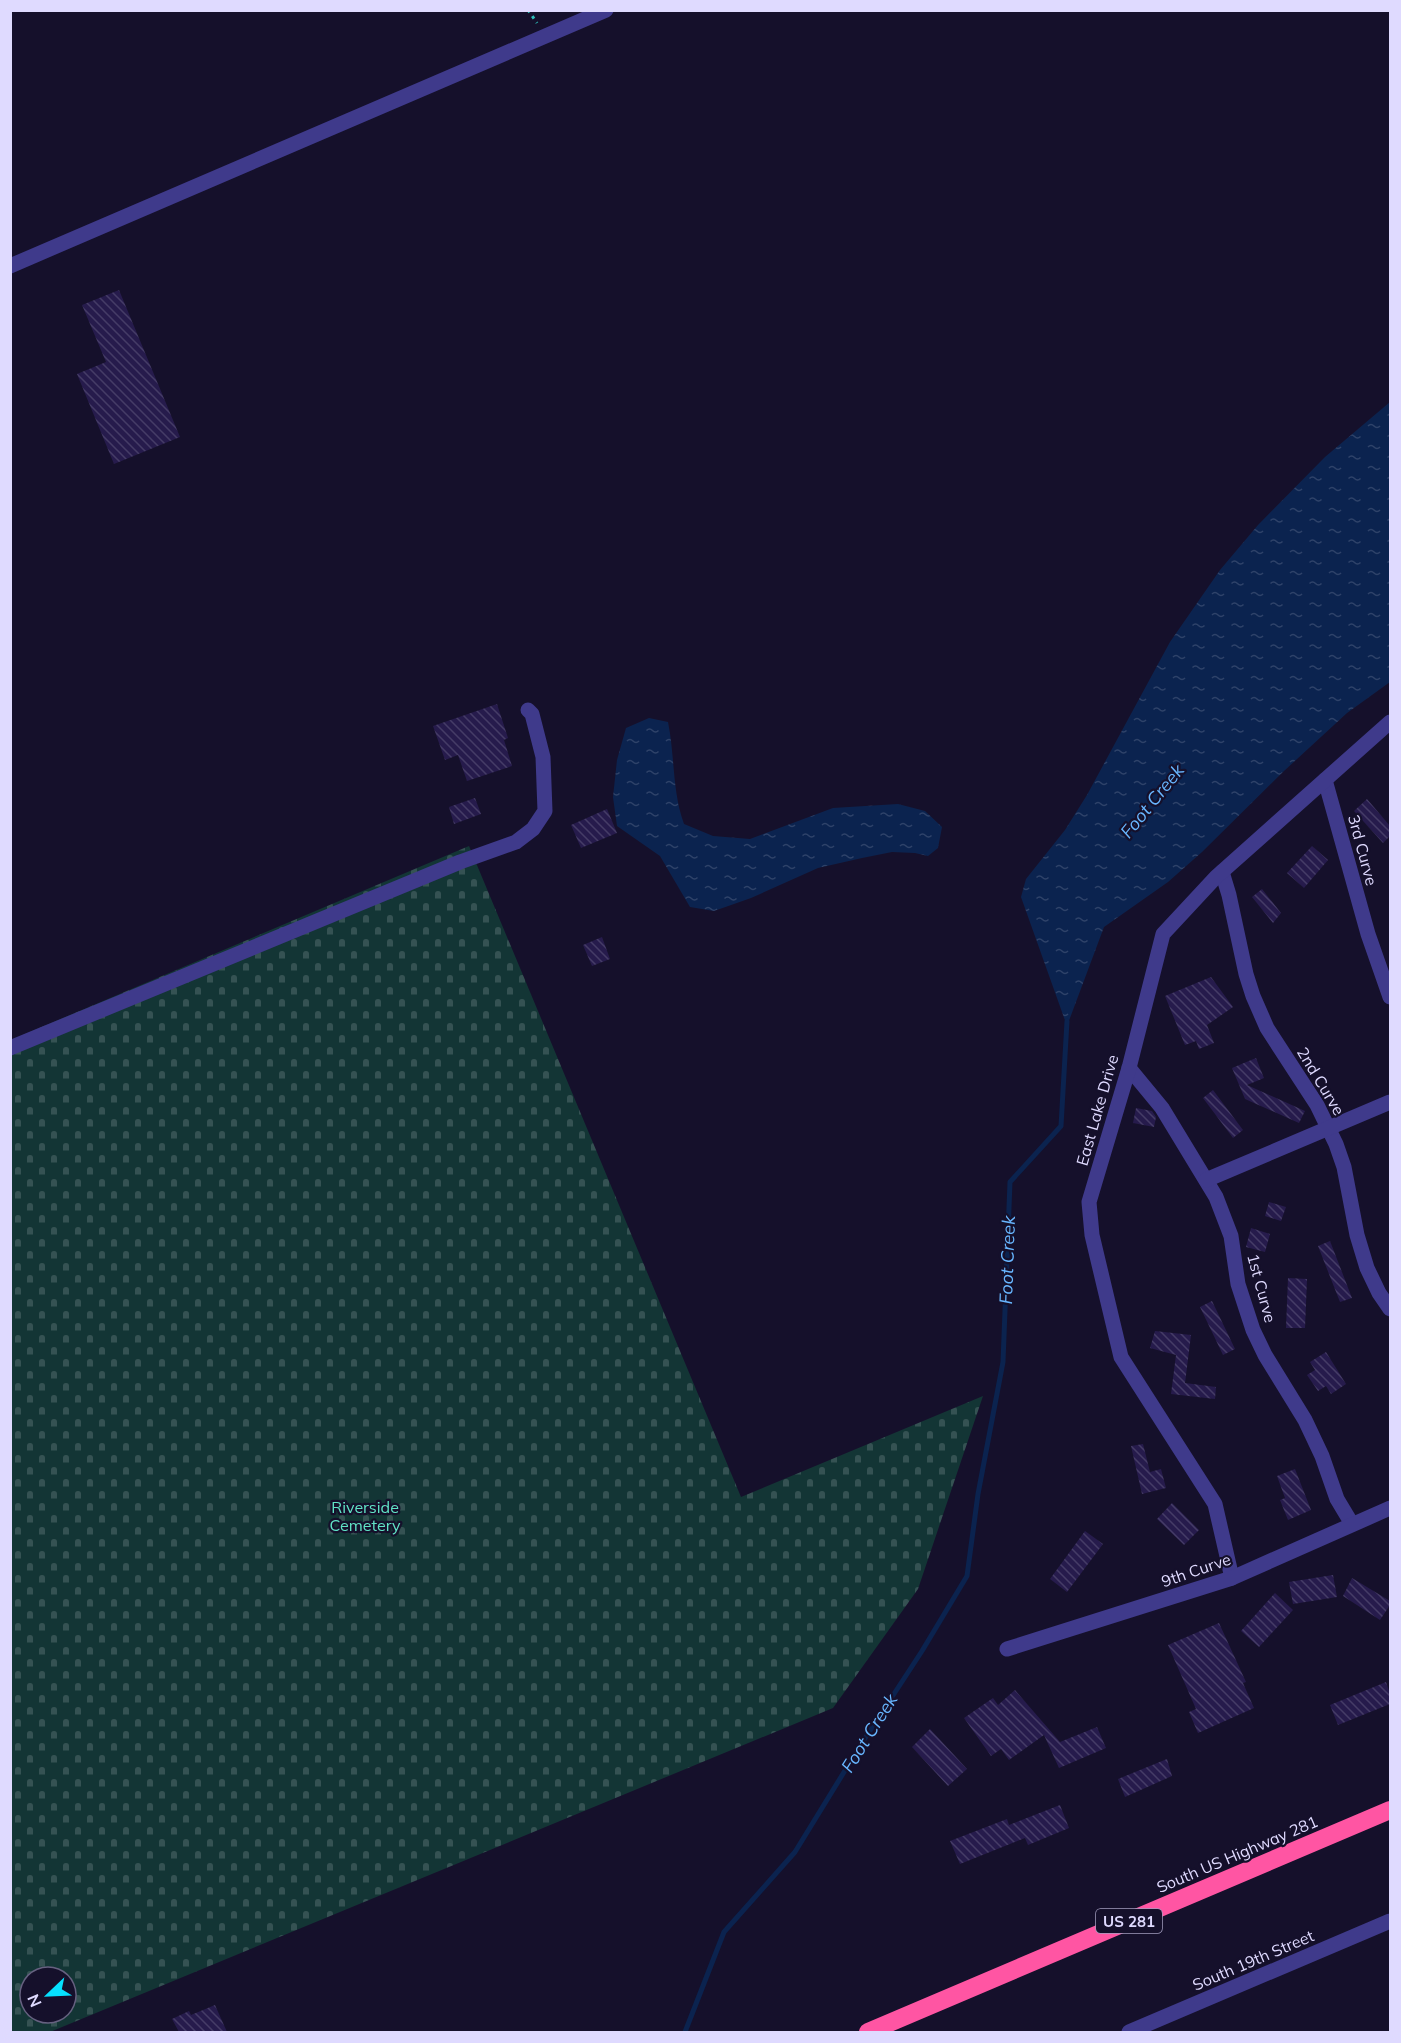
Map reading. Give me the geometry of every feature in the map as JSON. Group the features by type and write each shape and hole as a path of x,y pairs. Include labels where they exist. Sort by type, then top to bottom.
{"highway":[{"name":"South US Highway 281","path":"868,2032 1390,1810"}],"street":[{"path":"10,266 606,10"},
{"path":"10,1048 449,866 516,842 534,829 545,811 543,757 532,714 528,710"},
{"name":"East Lake Drive","path":"1232,1578 1215,1504 1121,1357 1092,1234 1089,1202 1129,1068 1163,934 1222,872 1390,722"},
{"name":"3rd Curve","path":"1325,780 1368,934 1390,997"},
{"name":"2nd Curve","path":"1222,872 1253,996 1267,1028 1317,1105 1328,1128 1344,1167 1357,1235 1367,1268 1390,1309"},
{"name":"1st Curve","path":"1129,1068 1162,1108 1216,1197 1231,1236 1238,1284 1253,1330 1265,1355 1305,1420 1322,1456 1337,1499 1352,1524"},
{"path":"1206,1180 1390,1102"},
{"name":"9th Curve","path":"1007,1649 1232,1578 1390,1508"},
{"name":"South 19th Street","path":"1129,2032 1390,1922"}],"green space":[{"name":"Riverside Cemetery","path":"469,846 741,1497 983,1396 918,1589 833,1708 78,2020 78,1965 18,1965 18,2025 67,2025 50,2032 11,2032 11,1040"}],"water":[{"path":"1390,402 1390,682 1347,713 1168,882 1104,927 1067,1026 1021,897 1026,879 1065,830 1087,795 1170,642 1220,570 1258,525 1325,457"},
{"path":"649,718 668,722 677,799 684,824 713,836 750,839 833,808 898,804 925,811 942,827 938,848 928,856 892,852 818,868 751,898 714,911 690,907 660,856 617,826 613,797 617,760 626,728"}],"building":[{"path":"119,290 180,437 114,464 77,374 106,362 82,305"},
{"path":"497,704 508,738 504,740 512,766 467,781 458,755 445,760 433,726"},
{"path":"475,798 481,814 454,824 449,807"},
{"path":"1367,799 1390,826 1390,836 1383,843 1354,811"},
{"path":"607,809 617,833 581,848 571,825"},
{"path":"1312,846 1328,860 1304,888 1287,873"},
{"path":"1262,889 1281,913 1273,923 1252,897"},
{"path":"602,937 610,959 592,966 583,945"},
{"path":"1211,977 1233,1007 1207,1025 1214,1043 1199,1049 1196,1041 1185,1045 1165,996"},
{"path":"1256,1058 1264,1078 1247,1085 1305,1111 1299,1123 1245,1099 1232,1068"},
{"path":"1213,1090 1243,1130 1233,1138 1203,1098"},
{"path":"1136,1108 1152,1111 1156,1117 1154,1127 1133,1123"},
{"path":"1269,1202 1286,1207 1281,1221 1265,1216"},
{"path":"1251,1228 1270,1234 1265,1252 1246,1247"},
{"path":"1330,1241 1352,1298 1340,1302 1318,1246"},
{"path":"1288,1278 1307,1279 1305,1328 1286,1328"},
{"path":"1212,1301 1235,1349 1223,1355 1200,1307"},
{"path":"1155,1331 1191,1335 1185,1383 1216,1387 1215,1399 1171,1394 1176,1355 1150,1348"},
{"path":"1326,1352 1346,1384 1331,1394 1326,1386 1318,1391 1307,1375 1315,1370 1310,1362"},
{"path":"1143,1444 1150,1472 1161,1469 1166,1488 1142,1494 1131,1446"},
{"path":"1295,1469 1311,1510 1288,1520 1280,1500 1285,1498 1277,1476"},
{"path":"1172,1503 1199,1530 1184,1545 1157,1519"},
{"path":"1085,1531 1103,1544 1067,1592 1050,1579"},
{"path":"1333,1575 1337,1597 1293,1604 1289,1582"},
{"path":"1352,1578 1390,1601 1390,1605 1380,1620 1343,1596"},
{"path":"1275,1593 1293,1610 1259,1647 1241,1631"},
{"path":"1219,1623 1246,1682 1243,1683 1254,1708 1198,1733 1189,1712 1196,1709 1168,1645"},
{"path":"1386,1682 1390,1704 1338,1725 1330,1705"},
{"path":"1015,1690 1060,1742 1097,1727 1106,1748 1059,1768 1044,1735 1009,1760 1001,1749 991,1756 964,1718 993,1698 998,1705"},
{"path":"930,1729 967,1769 948,1786 912,1747"},
{"path":"1167,1759 1172,1776 1125,1797 1118,1779"},
{"path":"1060,1805 1069,1828 1028,1845 1025,1838 960,1864 950,1841 1007,1819 1009,1825"},
{"path":"215,2005 227,2032 179,2032 172,2019 189,2011 191,2015"}],"waterway":[{"name":"Foot Creek","path":"685,2032 724,1932 795,1852 967,1576 978,1494 1003,1362 1010,1182 1061,1126 1067,1021"}]}
